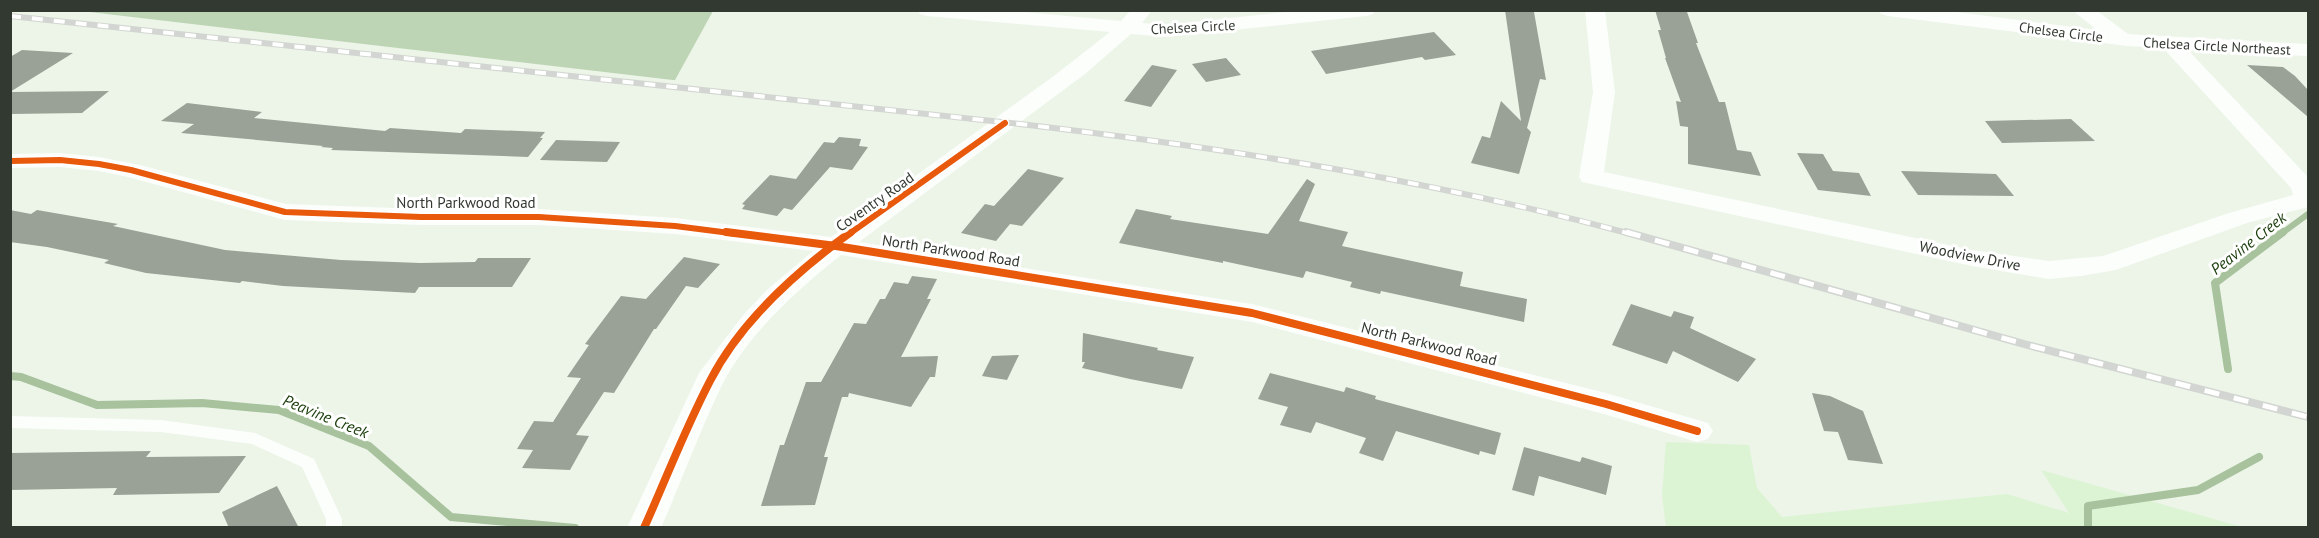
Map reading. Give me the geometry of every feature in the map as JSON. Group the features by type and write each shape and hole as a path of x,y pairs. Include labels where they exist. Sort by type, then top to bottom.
{"street":[{"name":"Chelsea Circle","path":"927,10 1127,28 1185,30 1366,10"},
{"name":"Coventry Road","path":"644,528 698,404 724,357 762,309 810,265 977,146 1114,41 1142,10"},
{"name":"Woodview Drive","path":"1595,10 1604,92 1591,177 1972,258 2049,270 2107,264 2238,218 2291,206 2303,201 2306,189 2171,44"},
{"name":"Chelsea Circle","path":"1888,10 1935,13 2127,40"},
{"path":"2082,10 2127,40"},
{"name":"Chelsea Circle Northeast","path":"2127,40 2308,50"},
{"name":"North Parkwood Road","path":"10,161 60,160 99,164 131,170 285,212 421,217 539,217 675,226 836,246 1252,313 1595,401 1697,431"}],"lane":[{"path":"10,422 161,426 255,439 308,463 334,519 334,528"}],"green space":[{"path":"81,11 713,11 673,80"},
{"path":"1666,442 1749,445 1757,488 1782,517 2007,494 2069,513 2041,470 2242,527 1666,527 1662,495"}],"building":[{"path":"1505,10 1534,12 1546,80 1540,79 1527,128 1531,132 1519,174 1471,163 1482,136 1490,138 1501,101 1521,121"},
{"path":"1655,10 1687,12 1698,43 1696,43 1719,102 1725,102 1737,150 1751,152 1761,176 1688,164 1688,127 1680,126 1676,101 1681,102 1665,58"},
{"path":"1434,32 1456,55 1425,60 1422,57 1326,74 1311,51"},
{"path":"22,50 73,53 10,92 10,57"},
{"path":"1226,58 1241,75 1206,82 1192,64"},
{"path":"1152,65 1177,70 1151,107 1124,101"},
{"path":"2247,65 2283,67 2295,76 2308,90 2308,117"},
{"path":"109,91 82,113 10,114 10,92"},
{"path":"187,103 262,112 254,118 385,131 390,128 461,133 465,129 545,132 528,157 331,150 333,148 321,147 323,146 181,133 194,124 161,121"},
{"path":"2071,119 2095,141 2002,143 1985,121"},
{"path":"839,137 861,139 859,146 868,147 852,170 830,167 792,210 784,208 777,216 742,209 745,205 742,204 770,175 796,179 824,142 834,143"},
{"path":"556,140 620,142 607,162 540,160"},
{"path":"1797,153 1823,154 1833,171 1859,173 1871,196 1818,190"},
{"path":"1028,169 1064,178 1022,226 1010,224 996,241 961,233 985,204 994,206"},
{"path":"1901,171 1996,174 2014,196 1918,195"},
{"path":"1307,179 1315,184 1299,221 1348,232 1342,246 1463,272 1460,286 1527,299 1524,322 1381,291 1380,294 1350,287 1352,282 1306,271 1303,278 1119,243 1136,209 1172,216 1170,219 1268,234"},
{"path":"10,210 31,214 37,210 118,224 113,226 225,250 341,260 420,263 475,262 478,258 531,258 512,287 419,287 415,293 283,286 242,281 240,283 146,273 104,263 109,260 10,242"},
{"path":"684,257 720,264 698,288 686,286 654,329 614,393 604,392 576,435 589,436 570,470 522,468 533,450 517,449 534,421 553,422 581,378 567,377 589,345 585,344 621,296 646,299"},
{"path":"912,276 937,279 927,299 931,299 901,357 938,356 935,377 930,377 911,407 849,393 848,397 842,397 824,457 828,457 815,505 761,506 780,445 784,445 806,382 821,382 854,323 866,324 880,299 885,299 894,282 908,284"},
{"path":"1631,304 1671,317 1674,311 1694,317 1690,328 1756,359 1738,382 1673,351 1667,364 1612,345"},
{"path":"1083,333 1194,357 1182,389 1082,368 1085,362 1082,362"},
{"path":"1019,355 1007,380 982,376 992,356"},
{"path":"1270,373 1344,392 1346,387 1376,396 1375,399 1501,433 1495,455 1480,451 1479,455 1396,431 1383,461 1359,453 1366,438 1316,422 1311,433 1280,425 1288,407 1258,399"},
{"path":"1812,393 1830,396 1863,411 1883,464 1848,460 1838,432 1824,431"},
{"path":"1524,447 1580,462 1582,457 1612,466 1606,495 1539,476 1534,496 1512,490"},
{"path":"151,451 146,457 246,456 219,493 113,495 117,488 10,490 10,453"},
{"path":"277,486 299,528 229,528 222,512"}],"waterway":[{"name":"Peavine Creek","path":"2281,234 2308,214"},
{"name":"Peavine Creek","path":"2228,369 2215,283 2283,232"},
{"name":"Peavine Creek","path":"10,376 21,377 97,405 202,403 279,410 369,446 451,517 575,528"},
{"name":"Peavine Creek","path":"2088,528 2088,506 2198,490 2259,457"}],"railway":[{"path":"10,16 1097,133 1251,155 1404,182 1480,197 1631,234"},
{"path":"1626,232 2024,344 2308,417"}],"cycle path":[{"path":"644,528 710,380 734,343 762,309 817,258 1005,123"},
{"path":"10,161 60,160 99,164 131,170 285,212 421,217 539,217 675,226 836,246 1252,313 1606,404 1697,431"}]}
